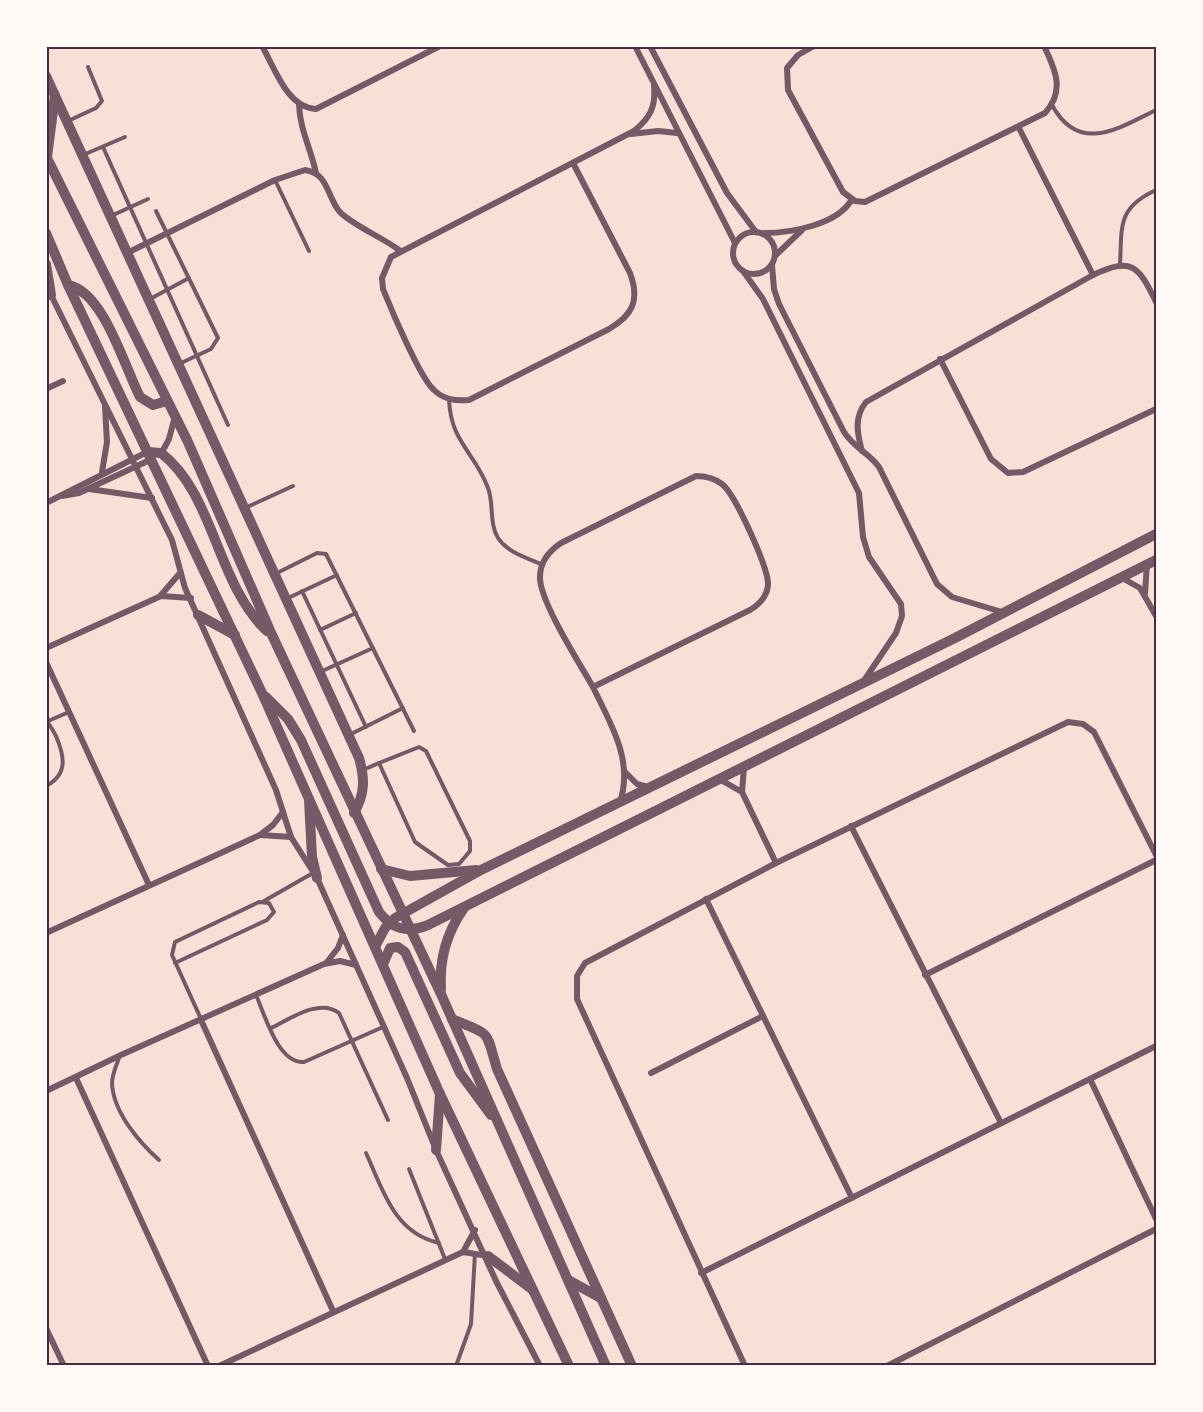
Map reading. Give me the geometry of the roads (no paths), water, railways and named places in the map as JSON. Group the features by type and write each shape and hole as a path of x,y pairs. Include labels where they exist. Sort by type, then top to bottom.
{"street":[{"path":"262,46 291,96 299,105 310,109 322,108 440,46"},
{"path":"635,46 677,133 735,243 735,262 763,299 852,478 860,497 863,537 869,557 901,604 902,616 896,633 862,684"},
{"path":"650,46 719,180 735,206 759,232 773,242 776,255"},
{"path":"814,46 791,61 785,78 788,90 843,192 852,199 872,200 1045,113 1052,105 1057,93 1058,80 1044,46"},
{"path":"46,76 363,770 363,792 354,813"},
{"path":"573,164 636,288 631,312 624,320 609,329 478,396 459,401 440,396 427,381 383,289 385,267 399,250 573,164 624,136 649,117 654,107 654,86"},
{"path":"55,95 47,157 175,415 272,635 441,994 606,1365"},
{"path":"299,105 301,130 310,149 316,173 324,182 334,204 344,216 378,234 399,250"},
{"path":"1019,128 1093,276"},
{"path":"624,136 648,131 677,133"},
{"path":"127,253 275,180 298,171 316,173"},
{"path":"735,243 744,234 802,229 839,213 852,199"},
{"path":"802,229 776,255 772,265 774,289 779,304 844,432 879,467 937,584 947,594 961,600 1005,613"},
{"path":"46,233 68,285 309,794 440,1094 569,1365"},
{"path":"46,264 49,291 173,544 180,573 190,598 283,812 291,837 315,875 384,1026 436,1150 488,1256 496,1281 540,1365"},
{"path":"744,271 756,274 772,265"},
{"path":"862,451 857,424 861,408 866,402 1093,276 1120,265 1130,266 1143,274 1156,302"},
{"path":"68,285 79,287 95,302 140,397 153,405 167,401"},
{"path":"940,359 990,459 1008,473 1023,472 1156,410"},
{"path":"46,389 63,381"},
{"path":"102,472 107,442 104,401"},
{"path":"62,496 102,472 132,458 161,453 169,439 175,415"},
{"path":"161,453 185,479 244,603 272,635"},
{"path":"46,503 89,488 136,466 149,456"},
{"path":"593,687 758,606 767,591 767,573 727,489 721,483 705,476 687,479 561,543 552,549 542,564 541,588 593,687 620,746 625,771 620,801"},
{"path":"89,488 152,498"},
{"path":"376,945 389,923 481,870 575,826 648,787 1005,613 1156,534"},
{"path":"262,693 288,719 301,740 376,906 389,923 411,930 428,925 744,764 1152,562"},
{"path":"1145,593 1152,562"},
{"path":"46,648 161,596 180,573"},
{"path":"1121,577 1135,583 1145,593 1156,616"},
{"path":"161,596 190,598"},
{"path":"198,615 235,635"},
{"path":"46,662 149,885"},
{"path":"745,1365 701,1273 576,991 581,969 591,958 776,863 1060,724 1076,722 1094,732 1156,855"},
{"path":"744,764 742,792 776,863"},
{"path":"625,771 637,784 648,787"},
{"path":"717,778 742,792"},
{"path":"309,794 315,875"},
{"path":"46,933 260,835 283,812"},
{"path":"575,826 585,845"},
{"path":"851,826 1001,1123"},
{"path":"260,835 291,837"},
{"path":"925,975 1156,860"},
{"path":"381,869 410,876 481,870"},
{"path":"706,899 852,1198"},
{"path":"441,994 441,967 447,941 466,905"},
{"path":"324,964 339,948 343,935"},
{"path":"384,962 390,948 398,946 405,952 460,1073 499,1124"},
{"path":"46,1091 324,964 340,961 356,965"},
{"path":"651,1073 763,1016"},
{"path":"452,1019 482,1031 489,1038 497,1069 632,1365"},
{"path":"201,1020 333,1311"},
{"path":"701,1273 1156,1046"},
{"path":"76,1078 208,1365"},
{"path":"1090,1079 1156,1219"},
{"path":"436,1150 440,1094"},
{"path":"887,1365 1156,1229"},
{"path":"463,1252 475,1230"},
{"path":"219,1365 463,1252 475,1252 488,1256 535,1292"},
{"path":"568,1280 602,1298"},
{"path":"46,1328 64,1365"}],"lane":[{"path":"67,122 96,108 102,101 88,67"},
{"path":"1052,105 1066,124 1089,135 1106,133 1156,110"},
{"path":"83,156 125,137"},
{"path":"102,147 228,425"},
{"path":"275,180 309,251"},
{"path":"1120,265 1123,220 1128,208 1138,198 1156,190"},
{"path":"111,216 148,199"},
{"path":"156,211 218,338 214,347 178,364"},
{"path":"149,300 189,278"},
{"path":"449,399 451,421 456,436 488,487 497,537 504,545 542,564"},
{"path":"244,509 293,486"},
{"path":"274,574 323,552 337,575 414,731"},
{"path":"286,599 337,575"},
{"path":"302,591 366,727"},
{"path":"320,630 356,613"},
{"path":"319,672 373,648"},
{"path":"348,736 403,708"},
{"path":"46,786 59,775 64,760 47,721 69,711"},
{"path":"363,770 415,747 426,751 470,841 470,851 462,862 448,865 415,842 379,763"},
{"path":"201,1020 171,950 178,939 264,901 315,875"},
{"path":"175,963 267,920 274,912 270,903 264,901"},
{"path":"256,995 285,1057 299,1063 384,1026"},
{"path":"271,1028 323,1006 339,1013 388,1120"},
{"path":"121,1055 112,1080 115,1096 133,1130 159,1160"},
{"path":"366,1153 403,1225 419,1237 439,1243"},
{"path":"409,1169 445,1259"},
{"path":"456,1365 471,1324 475,1252"}]}
